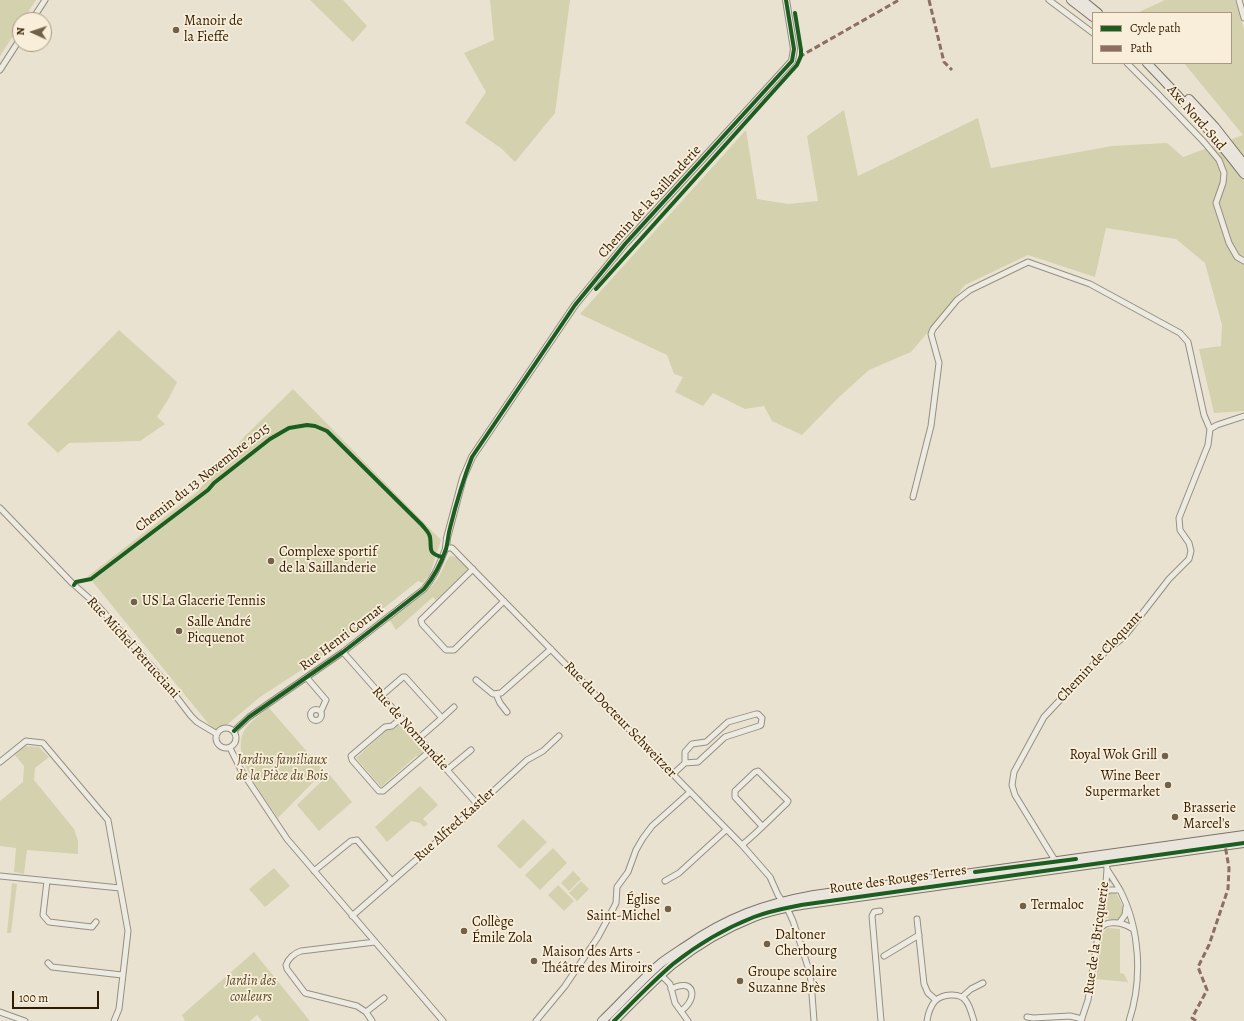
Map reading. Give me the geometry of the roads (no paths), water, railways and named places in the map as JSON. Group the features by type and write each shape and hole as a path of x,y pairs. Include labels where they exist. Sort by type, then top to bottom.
{"main road":[{"path":"1071,0 1092,16"},
{"path":"1082,0 1097,12"},
{"name":"Axe Nord-Sud","path":"1147,64 1188,106 1244,174"},
{"name":"Axe Nord-Sud","path":"1155,64 1215,127 1244,164"},
{"name":"Route des Rouges Terres","path":"614,1021 661,975 692,950 730,928 754,917 785,904 814,895 1056,862 1106,862 1244,835"},
{"name":"Route des Rouges Terres","path":"602,1021 660,964 709,930 746,912 785,904 801,904 1244,843"}],"street":[{"path":"37,12 45,0"},
{"name":"Chemin de la Saillanderie","path":"446,548 447,538 461,486 472,457 575,304 625,244 792,61 794,49 786,0"},
{"path":"1049,0 1092,32"},
{"path":"1239,0 1244,18"},
{"path":"0,70 12,51"},
{"path":"1128,64 1204,142 1219,160 1224,173 1223,182 1216,203 1229,243 1237,257 1244,261"},
{"path":"913,497 931,426 939,364 931,334 933,329 957,300 970,290 1028,262 1090,284 1180,333 1188,342 1204,415 1210,429 1244,416"},
{"name":"Chemin de Cloquant","path":"1056,862 1015,795 1012,785 1014,772 1044,717 1106,651 1124,637 1170,579 1189,559 1191,550 1189,543 1180,530 1179,518 1208,444 1210,429"},
{"name":"Rue Michel Petrucciani","path":"0,508 72,583 98,606 161,676 191,716 197,722 217,734"},
{"name":"Rue du Docteur Schweitzer","path":"446,548 452,548 455,550 742,845 770,877 778,895 785,904 793,921 808,967 813,996 814,1021"},
{"name":"Rue Henri Cornat","path":"234,731 249,717 343,652 424,589 438,570 446,548"},
{"path":"473,569 421,620 422,624 446,650 454,650 504,601"},
{"path":"476,680 490,692 496,694 501,693 552,649"},
{"name":"Rue de Normandie","path":"343,652 478,805"},
{"path":"381,696 403,677 405,677 442,718"},
{"path":"307,678 326,700 321,711"},
{"path":"496,694 500,703 507,712"},
{"path":"419,738 454,707"},
{"path":"673,774 685,763 698,762 727,736 761,725 762,718 756,714 728,722 706,742 692,744 685,752 685,763"},
{"path":"401,718 392,726 384,727 351,756 352,760 379,791 383,791 430,750"},
{"path":"225,727 231,728 234,731 236,740 234,745 230,748 221,747 217,744 217,734 221,729 225,727"},
{"name":"Rue Alfred Kastler","path":"352,916 527,760 543,751 559,736"},
{"path":"0,762 26,741 43,743 108,820 128,931 118,1009 114,1021"},
{"path":"230,748 241,770 287,839 443,1021"},
{"path":"447,770 471,750"},
{"path":"742,845 762,826 788,801 758,771 755,772 735,791 735,797 762,826"},
{"path":"536,1021 565,986 598,937 615,905 617,887 628,872 636,850 643,838 652,826 690,792"},
{"path":"665,881 679,873 726,830"},
{"path":"314,871 351,841 356,840 392,881"},
{"path":"1106,862 1120,890 1133,929 1137,960 1137,978 1134,1004 1129,1021"},
{"name":"Rue de la Bricquerie","path":"1082,1020 1088,1000 1099,930 1104,894 1106,862"},
{"path":"0,876 120,888"},
{"path":"47,881 44,915 49,922 92,927 96,922"},
{"path":"1104,894 1109,890 1120,890"},
{"path":"1120,922 1125,915 1126,906"},
{"path":"880,911 874,912 872,916 881,1021"},
{"path":"1101,913 1105,920 1111,923"},
{"path":"917,919 924,984 928,993 936,1000"},
{"path":"1099,930 1101,926 1105,924 1120,922 1133,929"},
{"path":"884,956 919,935"},
{"path":"372,1021 366,1012 356,1006 305,993 287,969 286,965 291,958 301,951 374,942"},
{"path":"48,963 52,967 122,975"},
{"path":"661,975 670,984 675,1003 688,1021"},
{"path":"962,997 983,983"},
{"path":"671,989 683,985 687,986 692,991 693,994 690,1003 681,1011"},
{"path":"927,1021 931,1006 936,1000 952,995 962,997 966,1000 974,1021"},
{"path":"366,1012 384,998"},
{"path":"0,1012 25,1021"},
{"path":"1027,1017 1070,1016 1082,1020"}],"place":[{"name":"Manoir de la Fieffe","path":"176,30"},
{"name":"Complexe sportif de la Saillanderie","path":"271,561"},
{"name":"US La Glacerie Tennis","path":"134,602"},
{"name":"Salle André Picquenot","path":"179,631"},
{"name":"Royal Wok Grill","path":"1165,756"},
{"name":"Wine Beer Supermarket","path":"1168,785"},
{"name":"Brasserie Marcel's","path":"1175,817"},
{"name":"Termaloc","path":"1023,906"},
{"name":"Église Saint-Michel","path":"668,909"},
{"name":"Collège Émile Zola","path":"464,931"},
{"name":"Daltoner Cherbourg","path":"767,944"},
{"name":"Maison des Arts - Théâtre des Miroirs","path":"534,961"},
{"name":"Groupe scolaire Suzanne Brès","path":"740,981"}],"park label":[{"name":"Jardins familiaux de la Pièce du Bois","path":"282,770"},
{"name":"Jardin des couleurs","path":"251,990"}]}
